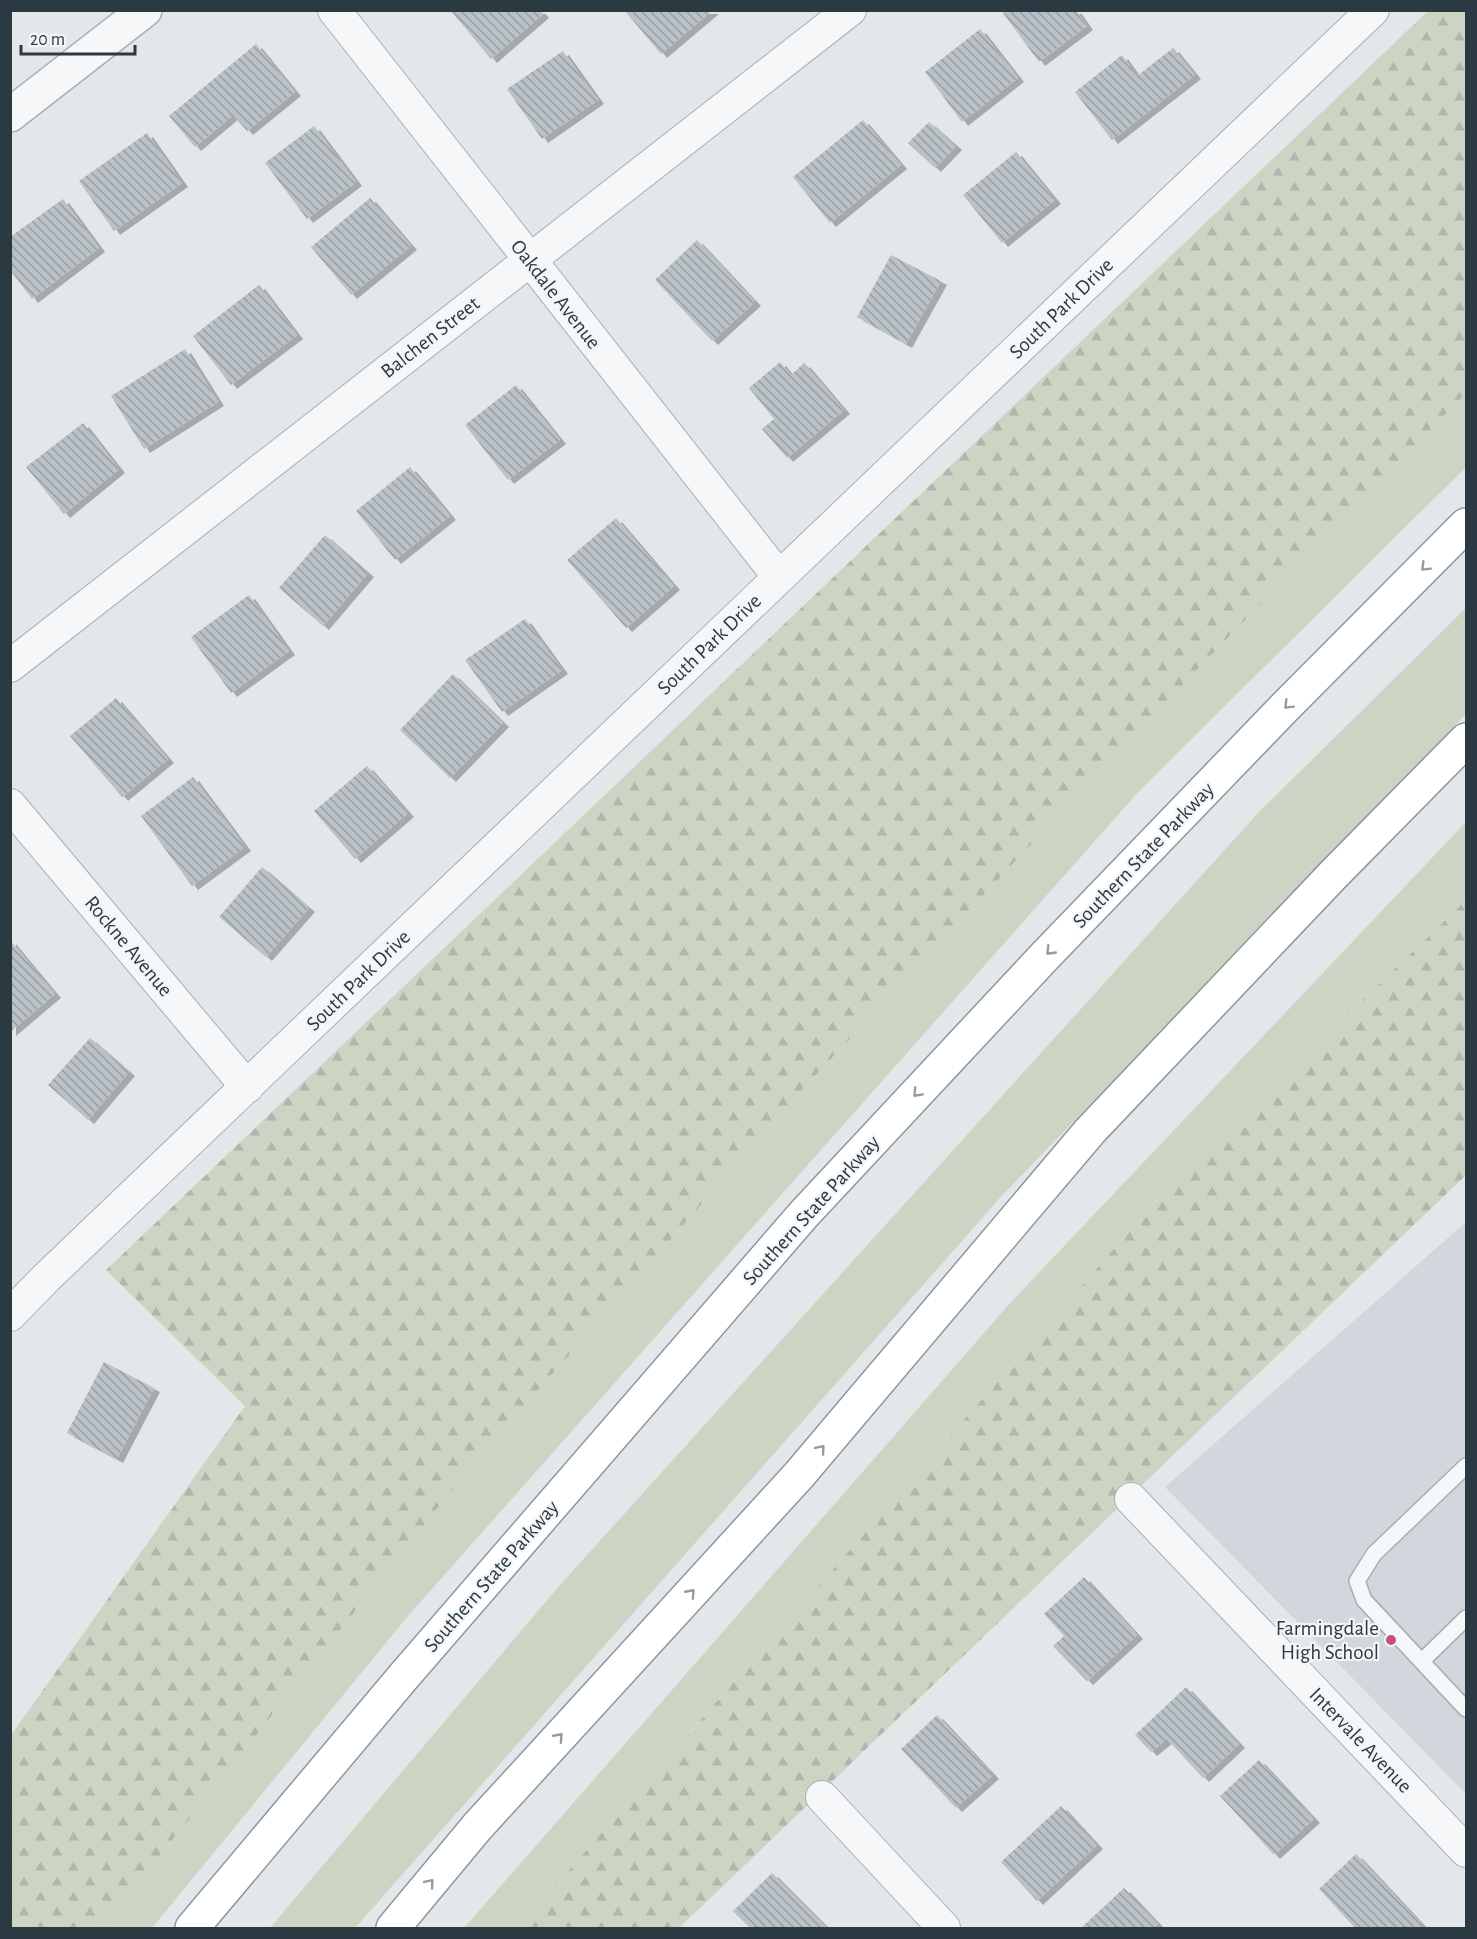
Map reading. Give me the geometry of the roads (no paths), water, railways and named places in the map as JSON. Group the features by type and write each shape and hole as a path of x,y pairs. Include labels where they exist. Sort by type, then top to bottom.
{"highway":[{"name":"Southern State Parkway","path":"192,1929 404,1676 804,1214 1044,957 1284,708 1467,525"},
{"path":"393,1929 477,1827 799,1475 1090,1131 1334,874 1467,740"}],"street":[{"path":"10,115 145,10"},
{"name":"Oakdale Avenue","path":"334,10 779,577"},
{"name":"Balchen Street","path":"10,666 850,10"},
{"name":"South Park Drive","path":"10,1315 46,1278 1373,10"},
{"name":"Rockne Avenue","path":"10,805 247,1087"},
{"name":"Intervale Avenue","path":"1131,1499 1467,1851"},
{"path":"822,1797 944,1929"}],"lane":[{"path":"1467,1466 1374,1554 1357,1581 1364,1600 1467,1709"},
{"path":"1422,1661 1467,1618"}],"place":[{"name":"Farmingdale High School","path":"1391,1640"}]}
